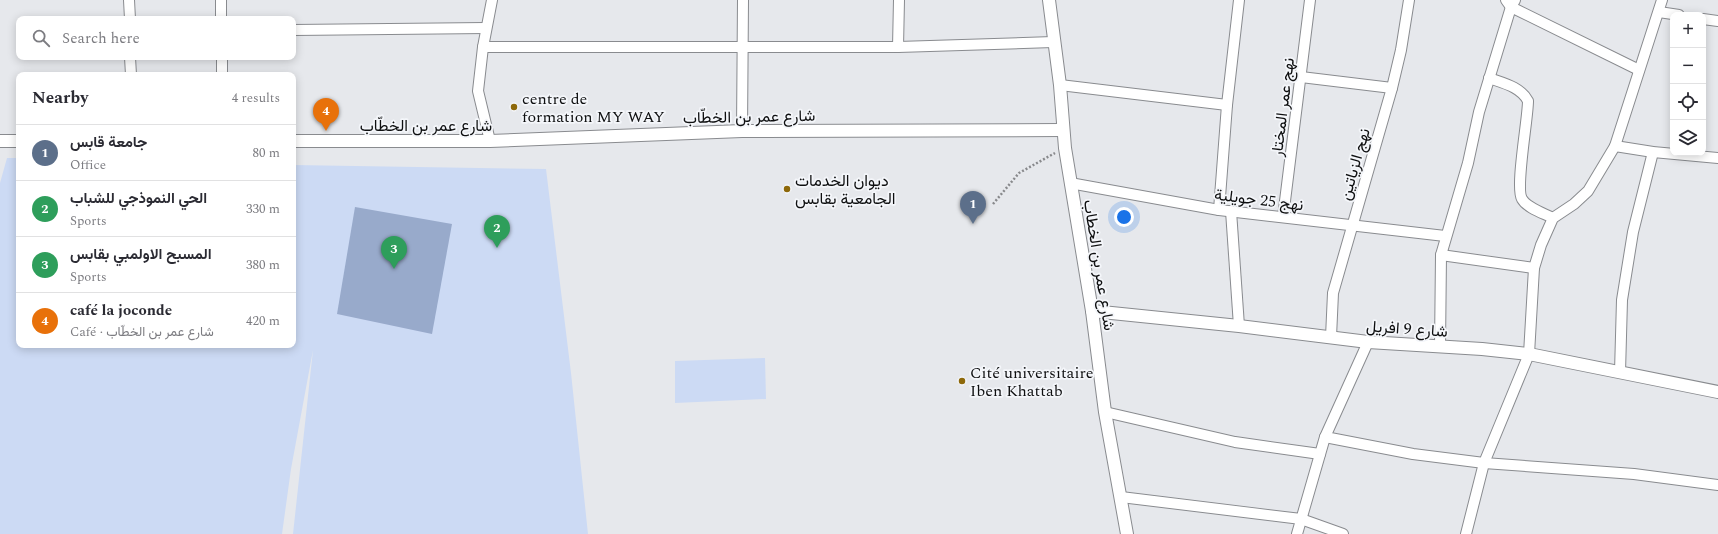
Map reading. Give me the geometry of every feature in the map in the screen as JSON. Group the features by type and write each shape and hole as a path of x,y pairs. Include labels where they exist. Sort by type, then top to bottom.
{"street":[{"path":"129,0 130,16"},
{"path":"221,0 221,16"},
{"path":"490,141 478,92 483,47 492,0"},
{"path":"742,131 743,0"},
{"path":"898,46 899,0"},
{"name":"شارع عمر بن الخطاب","path":"1049,0 1053,42 1060,85 1062,130 1092,310 1105,412 1127,534"},
{"path":"1219,210 1227,105 1239,0"},
{"name":"نهج عمر المختار","path":"1283,217 1310,0"},
{"name":"نهج الزياتين","path":"1331,337 1333,293 1351,226 1392,88 1401,50 1409,0"},
{"path":"1466,534 1484,463 1529,354 1534,268 1541,245 1553,218 1574,204 1588,191 1615,146 1662,0"},
{"path":"1440,347 1441,255 1445,236 1468,163 1479,112 1511,2 1639,70"},
{"path":"1659,12 1670,14"},
{"path":"1706,19 1718,21"},
{"path":"296,30 486,28"},
{"path":"483,47 742,48 1053,42"},
{"path":"130,60 130,72"},
{"path":"222,60 222,72"},
{"path":"1301,77 1392,88"},
{"path":"1489,78 1517,89 1525,94 1528,101 1522,153 1521,198 1525,204 1553,218"},
{"path":"1060,85 1227,105"},
{"name":"شارع عمر بن الخطّاب","path":"296,141 490,141 742,131 1062,130"},
{"path":"0,141 16,141"},
{"path":"1615,146 1653,152 1718,158"},
{"path":"1620,372 1622,300 1633,232 1653,152"},
{"name":"نهج 25 جويلية","path":"1070,183 1219,210 1445,236"},
{"path":"1231,211 1239,326"},
{"path":"1441,255 1534,268"},
{"name":"شارع 9 افريل","path":"1092,310 1368,342 1482,349 1529,354 1718,392"},
{"path":"1297,534 1325,437 1368,342"},
{"path":"1105,412 1235,442 1320,454"},
{"path":"1325,437 1413,454 1484,463 1634,474 1718,485"},
{"path":"1121,497 1301,519 1343,534"}],"path":[{"path":"993,204 1019,173 1065,148"}],"shaded area":[{"path":"7,158 16,158 16,348 296,348 296,165 546,169 571,373 588,534 293,534 313,350 291,469 282,534 0,534 0,183"},
{"path":"355,207 452,224 432,334 337,314"},
{"path":"765,358 766,399 675,403 675,361"}],"place":[{"name":"centre de formation MY WAY","path":"514,107"},
{"name":"café la joconde","path":"326,131"},
{"name":"ديوان الخدمات الجامعية بقابس","path":"787,189"},
{"name":"جامعة قابس","path":"973,224"},
{"name":"الحي النموذجي للشباب","path":"497,248"},
{"name":"المسبح الاولمبي بقابس","path":"394,269"},
{"name":"Cité universitaire Iben Khattab","path":"962,381"}]}
